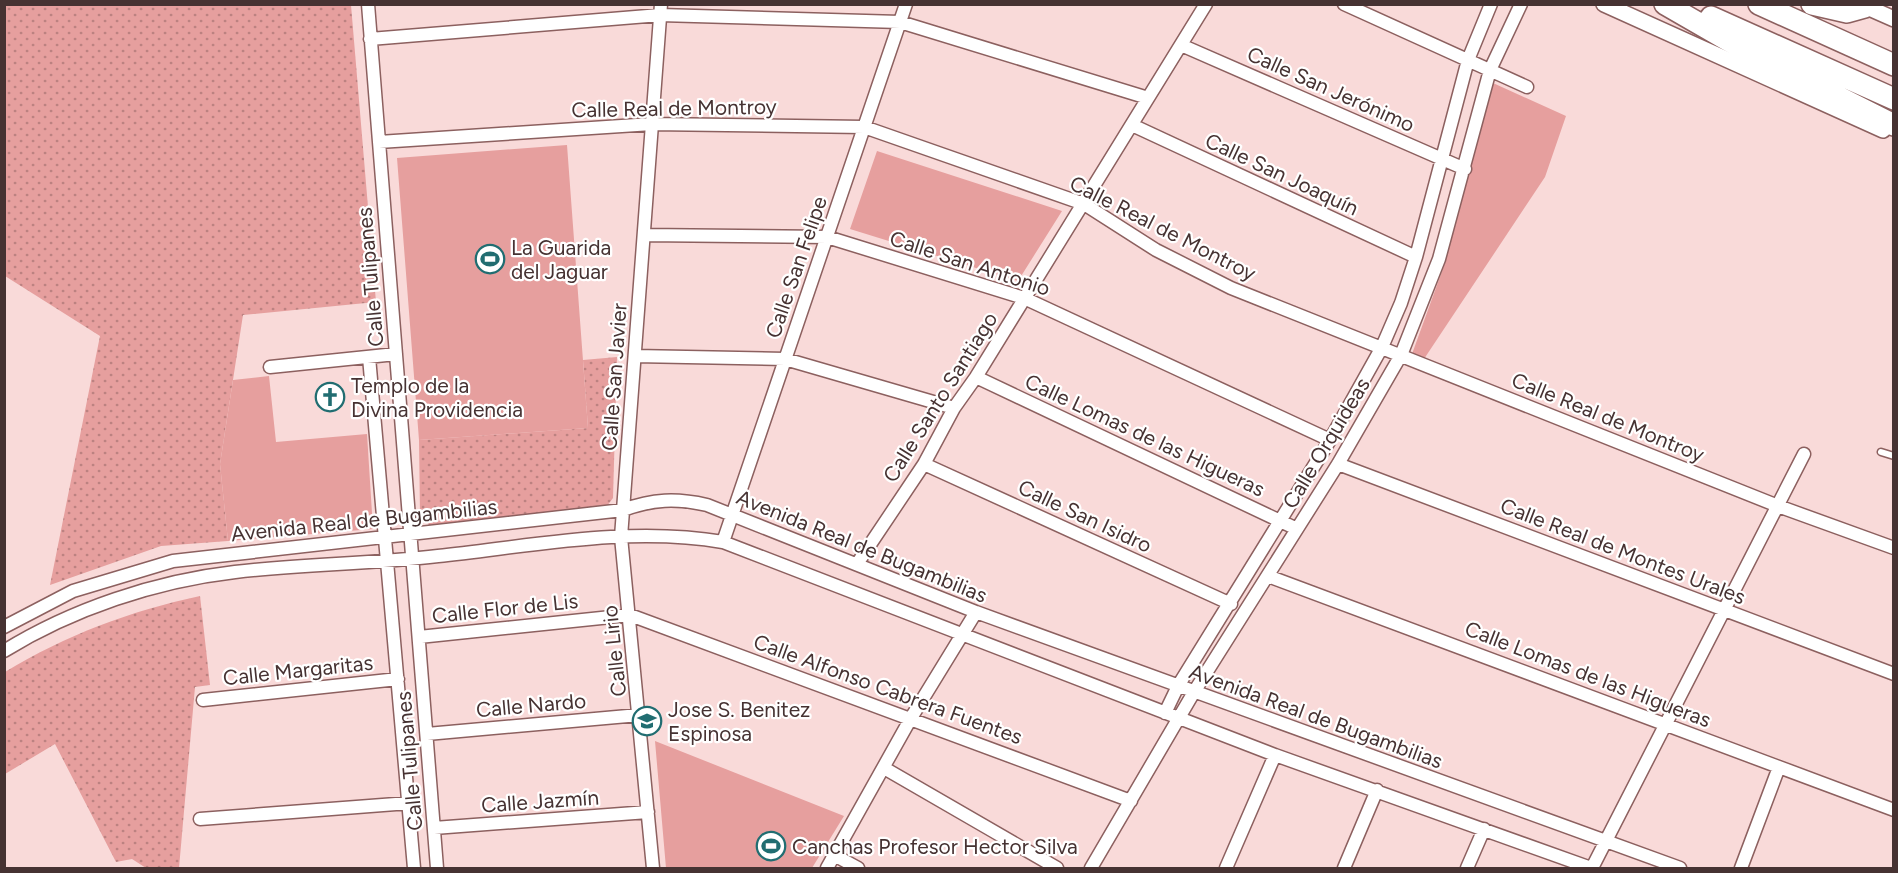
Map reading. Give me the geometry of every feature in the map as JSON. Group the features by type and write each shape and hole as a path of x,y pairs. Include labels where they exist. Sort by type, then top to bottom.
{"highway":[{"path":"1665,4 1743,49 1893,124"},
{"path":"1683,4 1893,99"},
{"path":"1759,4 1893,65"},
{"path":"1812,4 1847,12 1864,5"}],"street":[{"name":"Calle Tulipanes","path":"368,4 437,868"},
{"name":"Calle San Felipe","path":"723,542 906,4"},
{"name":"Calle Santo Santiago","path":"857,564 924,464 954,408 976,377 1084,204 1206,4"},
{"path":"1344,4 1527,87"},
{"name":"Calle Orquideas","path":"1165,713 1179,686 1330,440 1382,347 1401,303 1416,257 1468,60 1491,4"},
{"name":"Calle Orquideas","path":"1091,868 1194,692 1338,464 1401,355 1439,259 1490,70 1521,4"},
{"path":"1604,4 1893,135"},
{"path":"1864,5 1893,19"},
{"path":"370,39 660,10 900,21 1148,98"},
{"name":"Calle San Javier","path":"621,537 660,10"},
{"name":"Calle San Jerónimo","path":"1182,45 1465,169"},
{"name":"Calle Real de Montroy","path":"379,142 652,123 864,127 1084,204 1156,250 1231,288 1778,506 1893,548"},
{"name":"Calle San Joaquín","path":"1132,125 1416,257"},
{"name":"Calle San Antonio","path":"644,235 827,237 1024,298 1330,440"},
{"path":"270,367 396,354"},
{"path":"635,356 785,359 954,408"},
{"name":"Calle Tulipanes","path":"369,357 414,868"},
{"name":"Calle Lomas de las Higueras","path":"976,377 1297,529"},
{"path":"1592,868 1804,454"},
{"name":"Calle San Isidro","path":"924,464 1231,604"},
{"name":"Calle Real de Montes Urales","path":"1338,464 1893,674"},
{"name":"Avenida Real de Bugambilias","path":"4,627 74,591 123,574 173,561 411,536 623,510 649,501 681,500 707,505 975,612 1680,868"},
{"name":"Avenida Real de Bugambilias","path":"4,651 81,613 128,596 170,584 219,575 412,559 621,537 682,535 723,542 1275,755 1592,868"},
{"name":"Calle Lirio","path":"621,537 653,868"},
{"path":"219,575 221,555"},
{"name":"Calle Lomas de las Higueras","path":"1268,576 1893,810"},
{"path":"826,868 911,718 975,612"},
{"name":"Calle Flor de Lis","path":"419,636 630,615"},
{"name":"Calle Alfonso Cabrera Fuentes","path":"630,615 1131,801"},
{"name":"Calle Margaritas","path":"203,700 398,679"},
{"name":"Calle Nardo","path":"427,734 639,715"},
{"path":"1226,868 1275,755"},
{"path":"1741,868 1779,767"},
{"path":"884,768 1057,868"},
{"path":"1344,868 1377,790"},
{"path":"200,819 409,802"},
{"name":"Calle Jazmín","path":"434,828 648,812"},
{"path":"1467,868 1484,829"},
{"path":"834,855 858,868"}],"lane":[{"path":"1881,452 1893,456"}],"shaded area":[{"path":"4,5 351,5 376,302 243,315 220,464 228,541 161,546 50,585 100,336 5,276"},
{"path":"1493,83 1566,116 1545,177 1424,359 1412,354 1445,263"},
{"name":"La Guarida del Jaguar","path":"567,145 588,428 419,440 397,158"},
{"path":"877,151 1062,211 1018,281 850,229"},
{"path":"617,357 613,498 607,506 429,525 420,515 419,440 588,428 583,360"},
{"path":"269,376 276,442 367,434 373,529 228,541 220,464 233,380"},
{"path":"200,596 210,685 195,687 179,868 146,868 132,859 116,862 55,744 5,774 5,672 51,647 99,626 149,609"},
{"path":"655,741 844,816 812,868 666,868"}],"place":[{"name":"La Guarida del Jaguar","path":"490,259"},
{"name":"Templo de la Divina Providencia","path":"330,397"},
{"name":"Jose S. Benitez Espinosa","path":"647,721"},
{"name":"Canchas Profesor Hector Silva","path":"771,846"}]}
